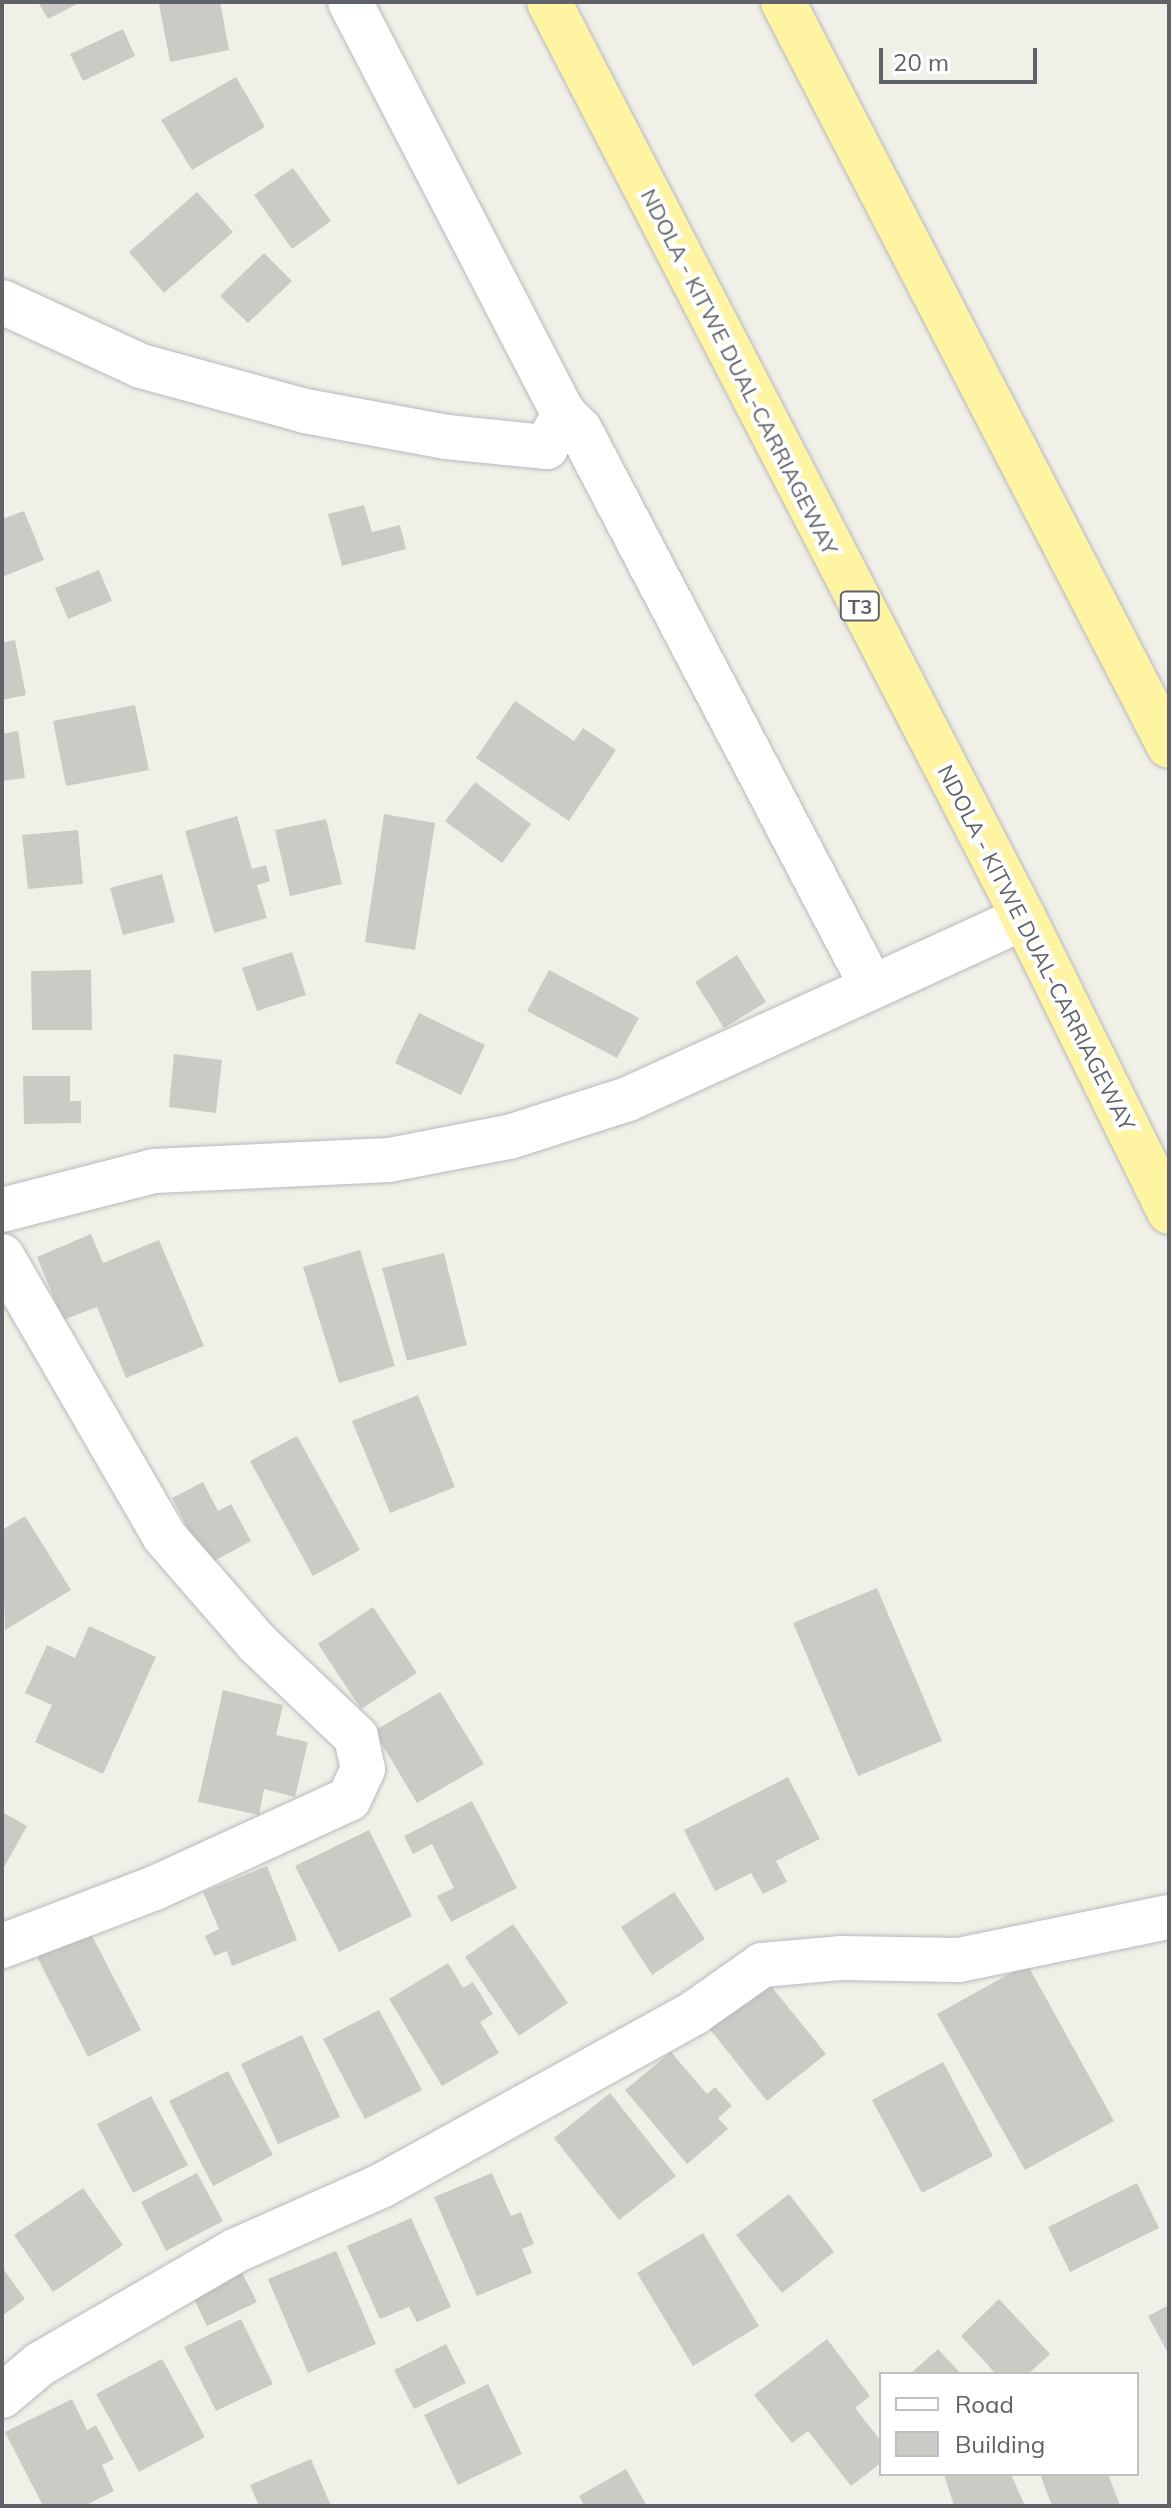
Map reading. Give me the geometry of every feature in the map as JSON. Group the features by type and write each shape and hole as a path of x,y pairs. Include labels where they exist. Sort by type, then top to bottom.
{"highway":[{"name":"NDOLA - KITWE DUAL-CARRIAGEWAY","path":"549,2 1024,918 1169,1212"},
{"path":"783,2 1169,746"}],"street":[{"path":"350,2 564,414 580,430 872,987"},
{"path":"2,302 141,366 305,411 447,437 546,447 564,414"},
{"path":"2,1210 154,1171 389,1160 509,1137 628,1099 1024,918"},
{"path":"2,1256 164,1536 257,1643 356,1737 363,1769 349,1799 155,1888 2,1946"},
{"path":"2,2396 40,2364 224,2258 381,2186 694,2013 762,1965 840,1958 959,1960 1169,1917"}],"building":[{"path":"38,2 81,2 48,19"},
{"path":"220,2 229,50 170,62 159,4"},
{"path":"123,29 135,56 83,81 70,54"},
{"path":"236,77 265,127 192,170 161,120"},
{"path":"293,168 331,221 292,249 254,195"},
{"path":"197,192 233,232 164,293 129,252"},
{"path":"264,253 292,281 248,323 220,296"},
{"path":"364,505 372,532 400,525 406,549 342,566 328,514"},
{"path":"24,511 44,560 2,577 2,519"},
{"path":"99,570 112,601 68,619 55,588"},
{"path":"15,640 26,695 2,700 2,643"},
{"path":"515,701 574,741 583,728 616,750 569,821 476,758"},
{"path":"135,705 149,770 66,786 53,721"},
{"path":"18,731 25,778 2,781 2,734"},
{"path":"475,782 531,824 502,863 445,821"},
{"path":"384,814 435,823 415,950 365,942"},
{"path":"237,816 252,869 266,865 270,881 257,885 267,918 214,933 185,831"},
{"path":"326,819 342,884 290,896 275,830"},
{"path":"78,830 83,884 28,889 22,835"},
{"path":"162,874 175,922 123,935 110,888"},
{"path":"292,952 306,995 257,1011 242,968"},
{"path":"737,955 766,1002 724,1028 695,982"},
{"path":"91,970 92,1030 32,1030 31,971"},
{"path":"549,970 639,1018 617,1058 527,1011"},
{"path":"419,1013 485,1045 461,1095 395,1063"},
{"path":"174,1054 222,1060 216,1113 169,1107"},
{"path":"23,1076 70,1076 70,1101 81,1101 81,1123 24,1124"},
{"path":"91,1234 103,1263 159,1240 204,1346 126,1378 97,1307 63,1320 37,1257"},
{"path":"360,1250 395,1366 339,1383 303,1267"},
{"path":"444,1253 467,1345 407,1361 382,1268"},
{"path":"418,1395 455,1487 390,1513 352,1421"},
{"path":"297,1436 360,1550 313,1576 250,1461"},
{"path":"203,1482 218,1511 231,1504 251,1541 207,1565 172,1498"},
{"path":"25,1516 71,1590 5,1630 2,1530"},
{"path":"877,1588 942,1741 858,1776 793,1623"},
{"path":"373,1607 417,1673 361,1709 318,1644"},
{"path":"89,1626 156,1657 103,1774 35,1742 52,1705 25,1693 47,1645 75,1658"},
{"path":"223,1690 283,1705 276,1735 308,1742 295,1797 264,1789 259,1815 198,1802"},
{"path":"440,1692 484,1764 417,1803 374,1731"},
{"path":"788,1777 820,1839 776,1861 787,1882 763,1894 751,1873 715,1891 684,1830"},
{"path":"472,1801 517,1888 451,1922 437,1896 454,1888 432,1844 413,1854 404,1836"},
{"path":"2,1812 27,1826 2,1871"},
{"path":"369,1830 412,1916 339,1952 295,1866"},
{"path":"267,1866 297,1940 232,1966 227,1951 214,1956 205,1936 219,1929 203,1892"},
{"path":"674,1892 705,1939 652,1975 621,1927"},
{"path":"513,1924 568,2003 519,2036 465,1957"},
{"path":"89,1930 141,2030 88,2057 37,1957"},
{"path":"448,1963 463,1988 473,1982 493,2014 480,2022 499,2053 442,2086 389,1999"},
{"path":"1027,1964 1114,2121 1025,2170 937,2014"},
{"path":"763,1976 826,2054 767,2101 705,2023"},
{"path":"379,2010 422,2090 365,2119 323,2039"},
{"path":"302,2035 340,2117 278,2144 241,2064"},
{"path":"671,2052 707,2094 715,2087 732,2106 718,2118 728,2129 687,2164 625,2090"},
{"path":"943,2062 993,2156 922,2193 872,2100"},
{"path":"228,2071 273,2155 213,2186 169,2101"},
{"path":"610,2093 676,2176 619,2220 554,2138"},
{"path":"151,2096 188,2165 133,2193 97,2124"},
{"path":"197,2173 223,2221 166,2251 141,2202"},
{"path":"492,2173 511,2216 521,2212 534,2244 522,2249 532,2273 477,2296 434,2197"},
{"path":"1137,2183 1159,2228 1070,2272 1048,2227"},
{"path":"83,2188 123,2245 53,2292 14,2235"},
{"path":"789,2194 834,2252 782,2293 736,2235"},
{"path":"411,2218 451,2307 417,2322 409,2307 380,2319 347,2246"},
{"path":"703,2233 759,2326 693,2366 637,2273"},
{"path":"336,2251 376,2344 308,2373 268,2279"},
{"path":"236,2261 257,2302 207,2326 187,2285"},
{"path":"2,2267 25,2299 2,2316"},
{"path":"999,2299 1050,2354 1030,2372 994,2372 961,2336"},
{"path":"1169,2305 1169,2355 1148,2316"},
{"path":"241,2319 273,2384 216,2411 184,2347"},
{"path":"827,2339 870,2396 855,2408 879,2438 879,2465 851,2486 808,2431 792,2443 754,2395"},
{"path":"446,2344 466,2383 414,2409 394,2370"},
{"path":"938,2349 959,2372 912,2372"},
{"path":"162,2359 205,2437 139,2472 96,2394"},
{"path":"488,2384 522,2454 458,2485 424,2415"},
{"path":"72,2399 87,2430 96,2425 114,2459 102,2465 114,2491 84,2506 43,2506 5,2432"},
{"path":"311,2459 331,2506 259,2506 250,2485"},
{"path":"626,2469 647,2506 584,2506 579,2496"},
{"path":"945,2476 1012,2476 1025,2506 954,2506"},
{"path":"1041,2476 1109,2476 1120,2506 1052,2506"}]}
